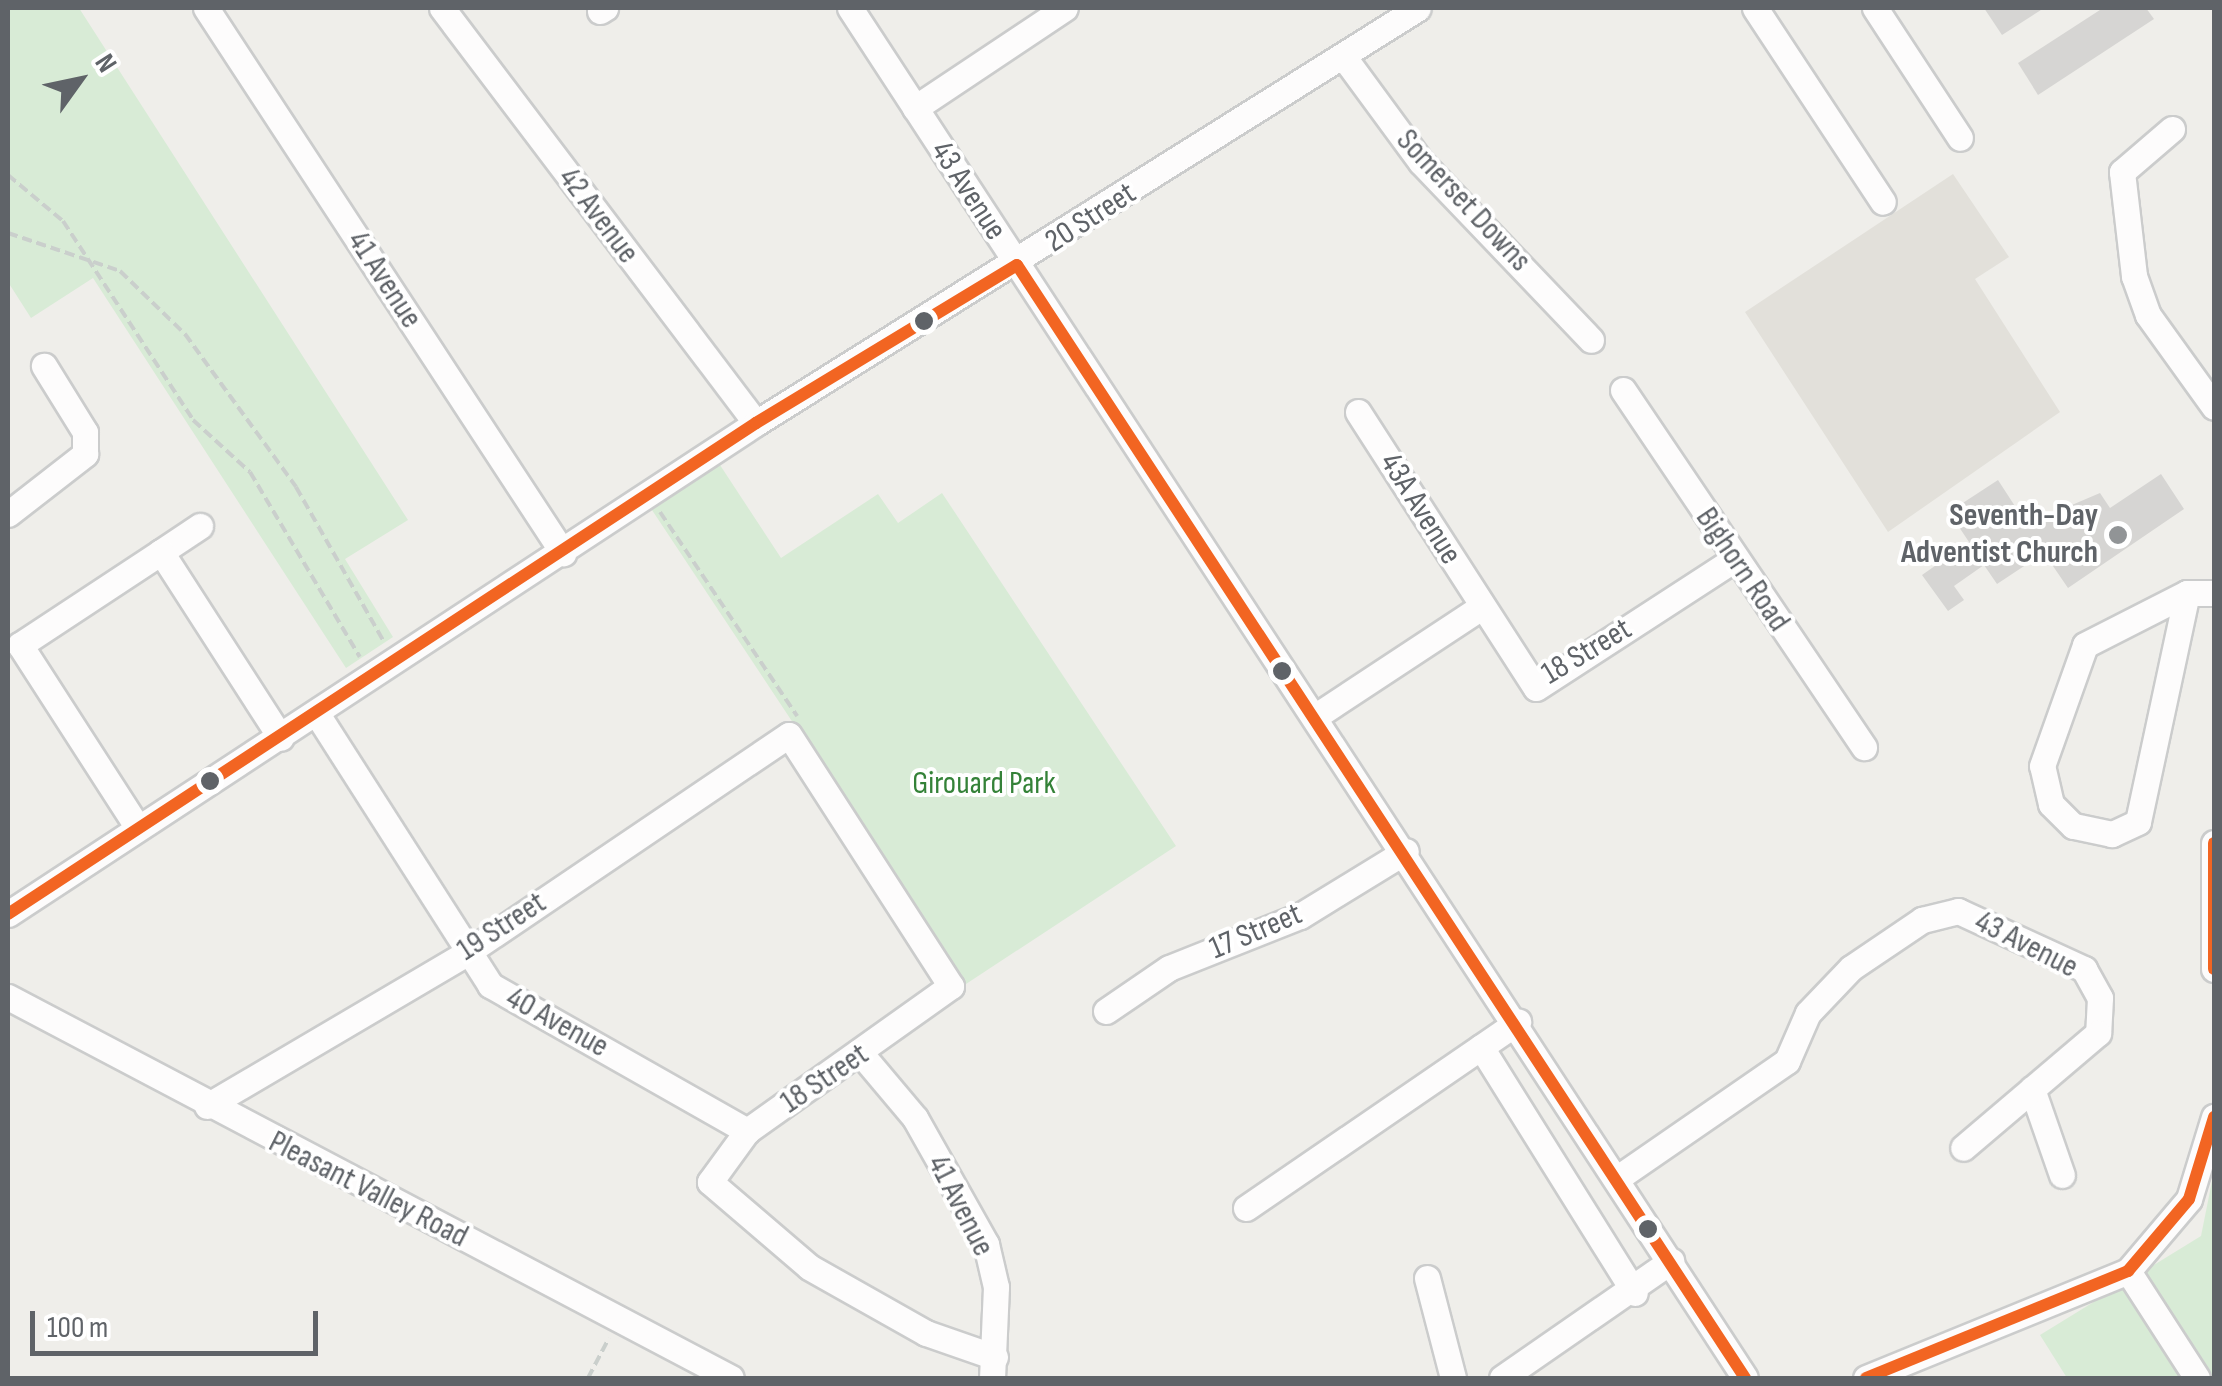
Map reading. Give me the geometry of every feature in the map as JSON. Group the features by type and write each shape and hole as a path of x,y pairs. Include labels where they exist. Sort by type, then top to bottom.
{"street":[{"name":"41 Avenue","path":"206,8 563,553"},
{"name":"42 Avenue","path":"442,8 756,423"},
{"name":"43 Avenue","path":"850,8 1518,1022 1745,1378"},
{"path":"915,108 1065,8"},
{"name":"20 Street","path":"8,914 756,423 1016,265 1418,8"},
{"path":"1755,8 1883,202"},
{"path":"1875,8 1960,138"},
{"name":"Somerset Downs","path":"1343,56 1421,162 1591,340"},
{"path":"2172,129 2122,172 2135,243 2134,276 2148,315 2214,407"},
{"path":"8,514 85,454 85,432 44,366"},
{"name":"Bighorn Road","path":"1623,390 1733,560 1864,747"},
{"name":"43A Avenue","path":"1358,412 1481,607"},
{"path":"138,828 14,649 200,526"},
{"path":"161,552 281,738"},
{"name":"18 Street","path":"1481,607 1536,688 1733,560"},
{"path":"2186,592 2138,822 2112,834 2073,826 2051,804 2042,766 2085,645 2186,592 2214,592"},
{"path":"1316,716 1481,607"},
{"name":"40 Avenue","path":"317,714 490,985 748,1131"},
{"name":"18 Street","path":"790,734 951,986 862,1055 748,1131 710,1182 809,1267 994,1368"},
{"name":"19 Street","path":"207,1106 468,952 790,734"},
{"path":"2214,843 2214,969"},
{"name":"17 Street","path":"1106,1012 1170,968 1300,916 1406,852"},
{"name":"43 Avenue","path":"1619,1178 1787,1061 1808,1013 1852,968 1922,920 1958,911 2084,969 2100,998 2098,1033 1963,1148"},
{"name":"Pleasant Valley Road","path":"8,998 207,1106 731,1378"},
{"path":"1246,1208 1518,1022"},
{"path":"1482,1047 1635,1293"},
{"name":"41 Avenue","path":"862,1055 915,1118 986,1244 994,1368"},
{"path":"2032,1089 2062,1176"},
{"path":"1866,1378 2128,1271 2189,1198 2214,1116"},
{"path":"1502,1378 1635,1293 1672,1261"},
{"path":"2128,1271 2197,1378"},
{"path":"1427,1278 1453,1378"}],"path":[{"path":"8,175 63,220 193,420 250,472 383,671"},
{"path":"8,233 85,253 120,271 185,334 249,414 383,671"},
{"path":"650,496 800,721 790,734"},
{"path":"588,1378 622,1322"}],"shaded area":[{"path":"1953,174 2009,257 1975,279 2060,412 1888,532 1745,312"}],"green space":[{"path":"8,8 79,8 408,520 345,559 393,637 346,668 93,278 31,318 8,282"},
{"name":"Girouard Park","path":"718,462 781,558 878,494 898,523 942,493 1176,846 966,984 650,507"},
{"path":"2214,1171 2214,1378 2067,1378 2040,1335 2201,1236"}],"building":[{"path":"1984,8 2044,8 2002,35"},
{"path":"2103,8 2146,8 2154,19 2038,95 2018,63"},
{"path":"2161,474 2184,509 2068,588 2044,553 1997,584 1984,565 1954,586 1964,600 1948,611 1922,575 1969,542 1949,512 1998,480 2022,517 2039,519 2100,493 2110,508"}],"transit line":[{"path":"8,914 756,423 1017,265 1745,1378"},
{"path":"2214,843 2214,969"},
{"path":"1866,1378 2128,1271 2189,1199 2214,1117"}],"place":[{"name":"Seventh-Day Adventist Church","path":"2118,535"}]}
